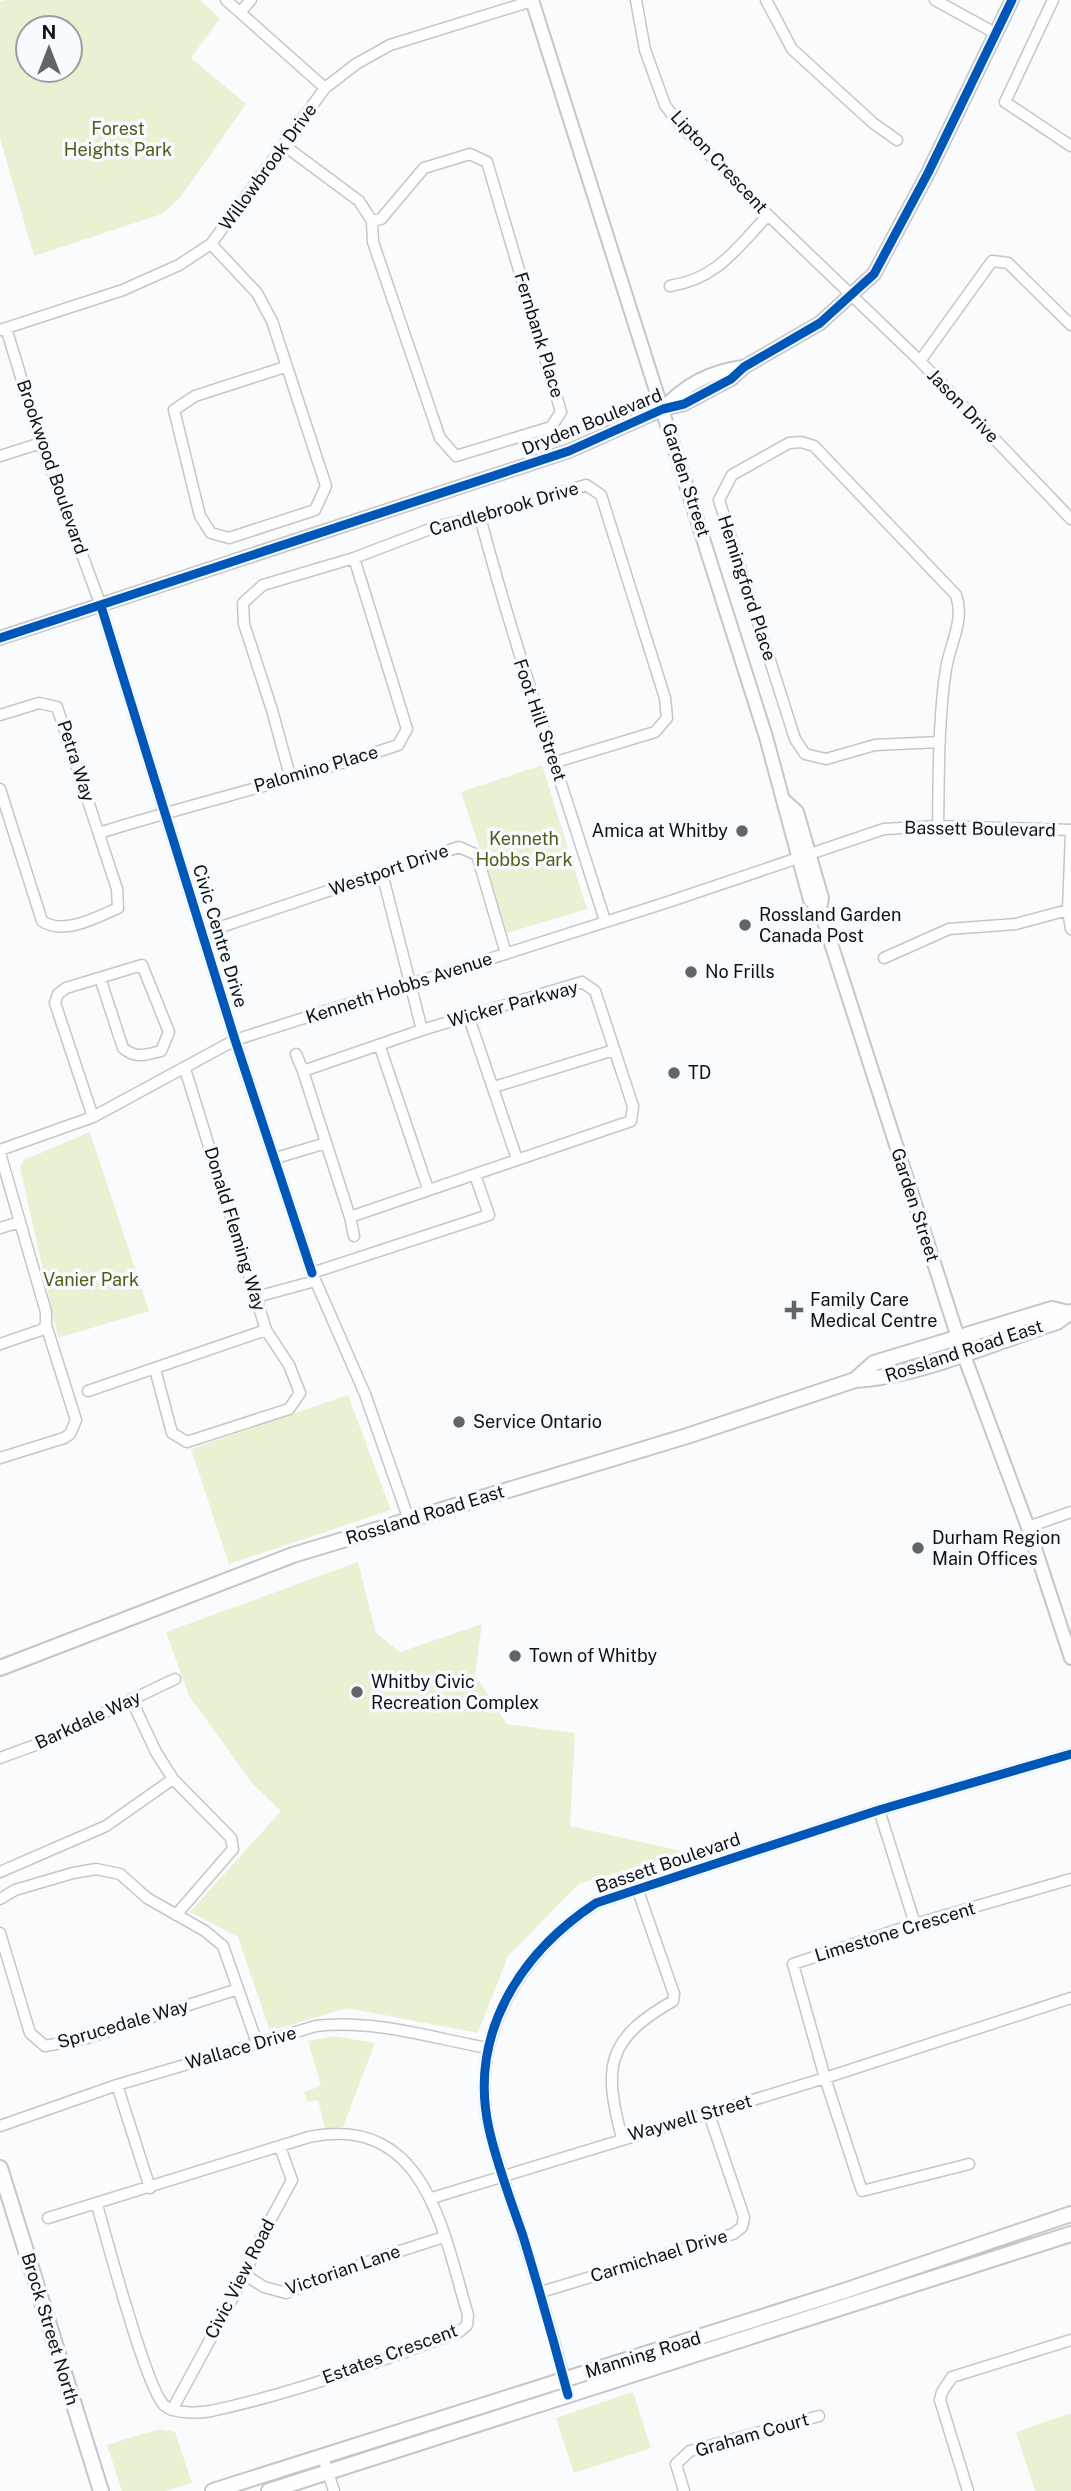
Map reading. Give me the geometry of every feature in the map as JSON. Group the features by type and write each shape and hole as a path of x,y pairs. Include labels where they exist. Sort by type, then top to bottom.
{"main road":[{"name":"Rossland Road East","path":"0,1668 293,1555 855,1380 879,1379 960,1346 1057,1322 1070,1313"},
{"name":"Brock Street North","path":"0,2168 101,2491"},
{"name":"Manning Road","path":"213,2491 844,2291 1071,2214"},
{"name":"Manning Road","path":"270,2491 1071,2234"}],"street":[{"path":"226,0 325,88"},
{"path":"241,11 251,0"},
{"name":"Lipton Crescent","path":"636,0 645,50 665,105 679,124 768,215 852,295"},
{"path":"766,0 792,49 873,123 897,140"},
{"path":"934,0 995,33"},
{"name":"Dryden Boulevard","path":"0,638 569,452 663,409 684,404 731,379 744,367 820,323 874,274 928,173 1012,0"},
{"path":"1053,0 1005,102 1071,146"},
{"name":"Willowbrook Drive","path":"3,329 123,290 179,265 211,244 325,88 356,64 390,45 532,1"},
{"name":"Garden Street","path":"532,1 785,800 797,812 804,857 822,898 820,909 960,1346 1028,1527 1071,1658"},
{"path":"285,146 359,201 372,221"},
{"name":"Fernbank Place","path":"470,155 487,162 561,412 551,426 456,456 440,438 373,242 372,221 381,219 424,168 470,155"},
{"path":"670,286 694,282 718,268 768,215"},
{"path":"211,244 257,293 272,321 326,486 315,510 229,538 211,533 200,516 174,410 195,396 285,367"},
{"path":"920,361 992,261 1008,263 1071,325"},
{"name":"Jason Drive","path":"852,295 920,361 1071,519"},
{"name":"Brookwood Boulevard","path":"3,329 41,443 101,606"},
{"name":"Hemingford Place","path":"938,826 940,742 946,668 959,623 960,607 956,595 814,446 801,442 789,443 732,475 719,500 795,739 805,754 826,759 875,745 940,742"},
{"path":"0,457 41,443"},
{"name":"Candlebrook Drive","path":"289,776 272,710 244,624 243,603 263,585 354,558 438,526 480,517 586,485 601,495 665,698 667,718 656,732 556,762"},
{"name":"Foot Hill Street","path":"480,517 511,635 556,762 605,921"},
{"name":"Palomino Place","path":"167,814 289,776 349,762 398,744 407,729 354,558"},
{"name":"Civic Centre Drive","path":"101,606 235,1040 314,1277 365,1394 409,1520"},
{"name":"Petra Way","path":"0,715 39,703 57,707 117,889 118,908 70,926 49,926 42,921 0,789"},
{"path":"99,833 167,814"},
{"name":"Bassett Boulevard","path":"804,857 884,829 938,826 1071,832"},
{"path":"1071,832 1068,910 1071,929"},
{"name":"Westport Drive","path":"203,933 459,847 477,855 506,954"},
{"name":"Kenneth Hobbs Avenue","path":"0,1152 93,1117 235,1040 804,857"},
{"path":"382,873 422,1030"},
{"path":"884,958 949,929 1016,924 1068,910"},
{"path":"93,1117 55,1003 58,994 66,988 142,965 169,1032 161,1051 142,1056 131,1055 123,1048 100,978"},
{"name":"Wicker Parkway","path":"303,1071 468,1015 582,982 595,991 633,1106 631,1121 350,1217"},
{"path":"468,1015 517,1159"},
{"path":"380,1047 428,1189"},
{"path":"494,1087 614,1050"},
{"path":"296,1054 354,1236"},
{"name":"Donald Fleming Way","path":"88,1391 266,1330 185,1069"},
{"path":"276,1158 326,1143"},
{"path":"0,1152 46,1312 46,1325 76,1411 74,1429 64,1437 0,1458"},
{"path":"256,1297 489,1215 475,1175"},
{"path":"0,1228 20,1222"},
{"path":"0,1344 41,1330 46,1325"},
{"path":"155,1369 172,1433 187,1442 289,1409 300,1393 289,1365 266,1330"},
{"path":"1028,1527 1071,1513"},
{"name":"Barkdale Way","path":"0,1758 38,1745 175,1679"},
{"path":"131,1699 156,1752 173,1779 232,1839 233,1849 176,1915"},
{"name":"Bassett Boulevard","path":"568,2395 541,2292 489,2127 485,2087 488,2048 503,2004 532,1958 574,1918 596,1903 879,1810 1071,1754"},
{"path":"0,1872 106,1826 173,1779"},
{"path":"879,1810 915,1924"},
{"path":"0,1899 15,1890 73,1873 96,1869 120,1874 147,1898 223,1945 257,2043"},
{"name":"Limestone Crescent","path":"824,2078 793,1964 915,1924 1071,1879"},
{"path":"622,2138 610,2093 615,2056 626,2036 641,2019 673,2001 674,1994 637,1888"},
{"name":"Sprucedale Way","path":"0,1933 30,2033 45,2046 87,2038 238,1989"},
{"name":"Waywell Street","path":"432,2198 824,2078 1071,1997"},
{"name":"Wallace Drive","path":"0,2126 117,2085 316,2026 344,2023 488,2048"},
{"path":"824,2078 862,2191 969,2164"},
{"path":"117,2085 150,2188"},
{"name":"Carmichael Drive","path":"541,2292 733,2234 742,2227 744,2217 709,2114"},
{"name":"Estates Crescent","path":"48,2218 321,2135 368,2137 392,2150 409,2164 432,2198 468,2315 467,2325 459,2332 324,2379 209,2412 172,2410"},
{"name":"Civic View Road","path":"172,2410 245,2275 257,2245 292,2180 280,2147"},
{"path":"97,2205 123,2296 155,2387 163,2405 172,2410"},
{"name":"Victorian Lane","path":"245,2275 273,2291 286,2293 378,2258 444,2237"},
{"path":"968,2491 940,2400 942,2392 952,2378 1071,2340"},
{"name":"Graham Court","path":"684,2491 676,2464 690,2451 819,2416"},
{"path":"323,2457 334,2491"}],"green space":[{"name":"Forest Heights Park","path":"200,0 220,18 191,58 246,104 180,198 162,214 34,256 0,138 0,2"},
{"name":"Kenneth Hobbs Park","path":"542,765 587,909 507,933 461,792"},
{"name":"Vanier Park","path":"90,1132 149,1311 58,1338 20,1167 24,1160"},
{"path":"348,1395 391,1510 229,1564 191,1449"},
{"path":"358,1562 376,1633 400,1652 482,1624 475,1675 507,1724 575,1733 570,1826 686,1852 579,1884 508,1956 478,2033 347,2008 270,2031 238,1937 190,1912 281,1811 253,1784 189,1696 166,1632"},
{"path":"334,2036 375,2043 343,2127 325,2128 318,2100 307,2102 304,2092 321,2086 308,2041"},
{"path":"633,2392 651,2448 574,2473 556,2418"},
{"path":"1071,2413 1071,2491 1035,2491 1016,2432"},
{"path":"159,2429 175,2432 192,2483 165,2491 122,2491 107,2445"}],"cycle path":[{"path":"0,638 569,451 663,409 684,404 731,379 744,367 820,323 874,274 928,173 1012,0"},
{"path":"101,606 235,1040 312,1273"},
{"path":"568,2395 523,2236 496,2156 484,2094 486,2061 494,2029 506,1999 523,1971 544,1946 596,1903 879,1810 1071,1754"}],"place":[{"name":"Amica at Whitby","path":"742,831"},
{"name":"Rossland Garden Canada Post","path":"745,925"},
{"name":"No Frills","path":"691,972"},
{"name":"TD","path":"674,1073"},
{"name":"Family Care Medical Centre","path":"794,1310"},
{"name":"Service Ontario","path":"459,1422"},
{"name":"Durham Region Main Offices","path":"918,1548"},
{"name":"Town of Whitby","path":"515,1656"},
{"name":"Whitby Civic Recreation Complex","path":"357,1692"}]}
